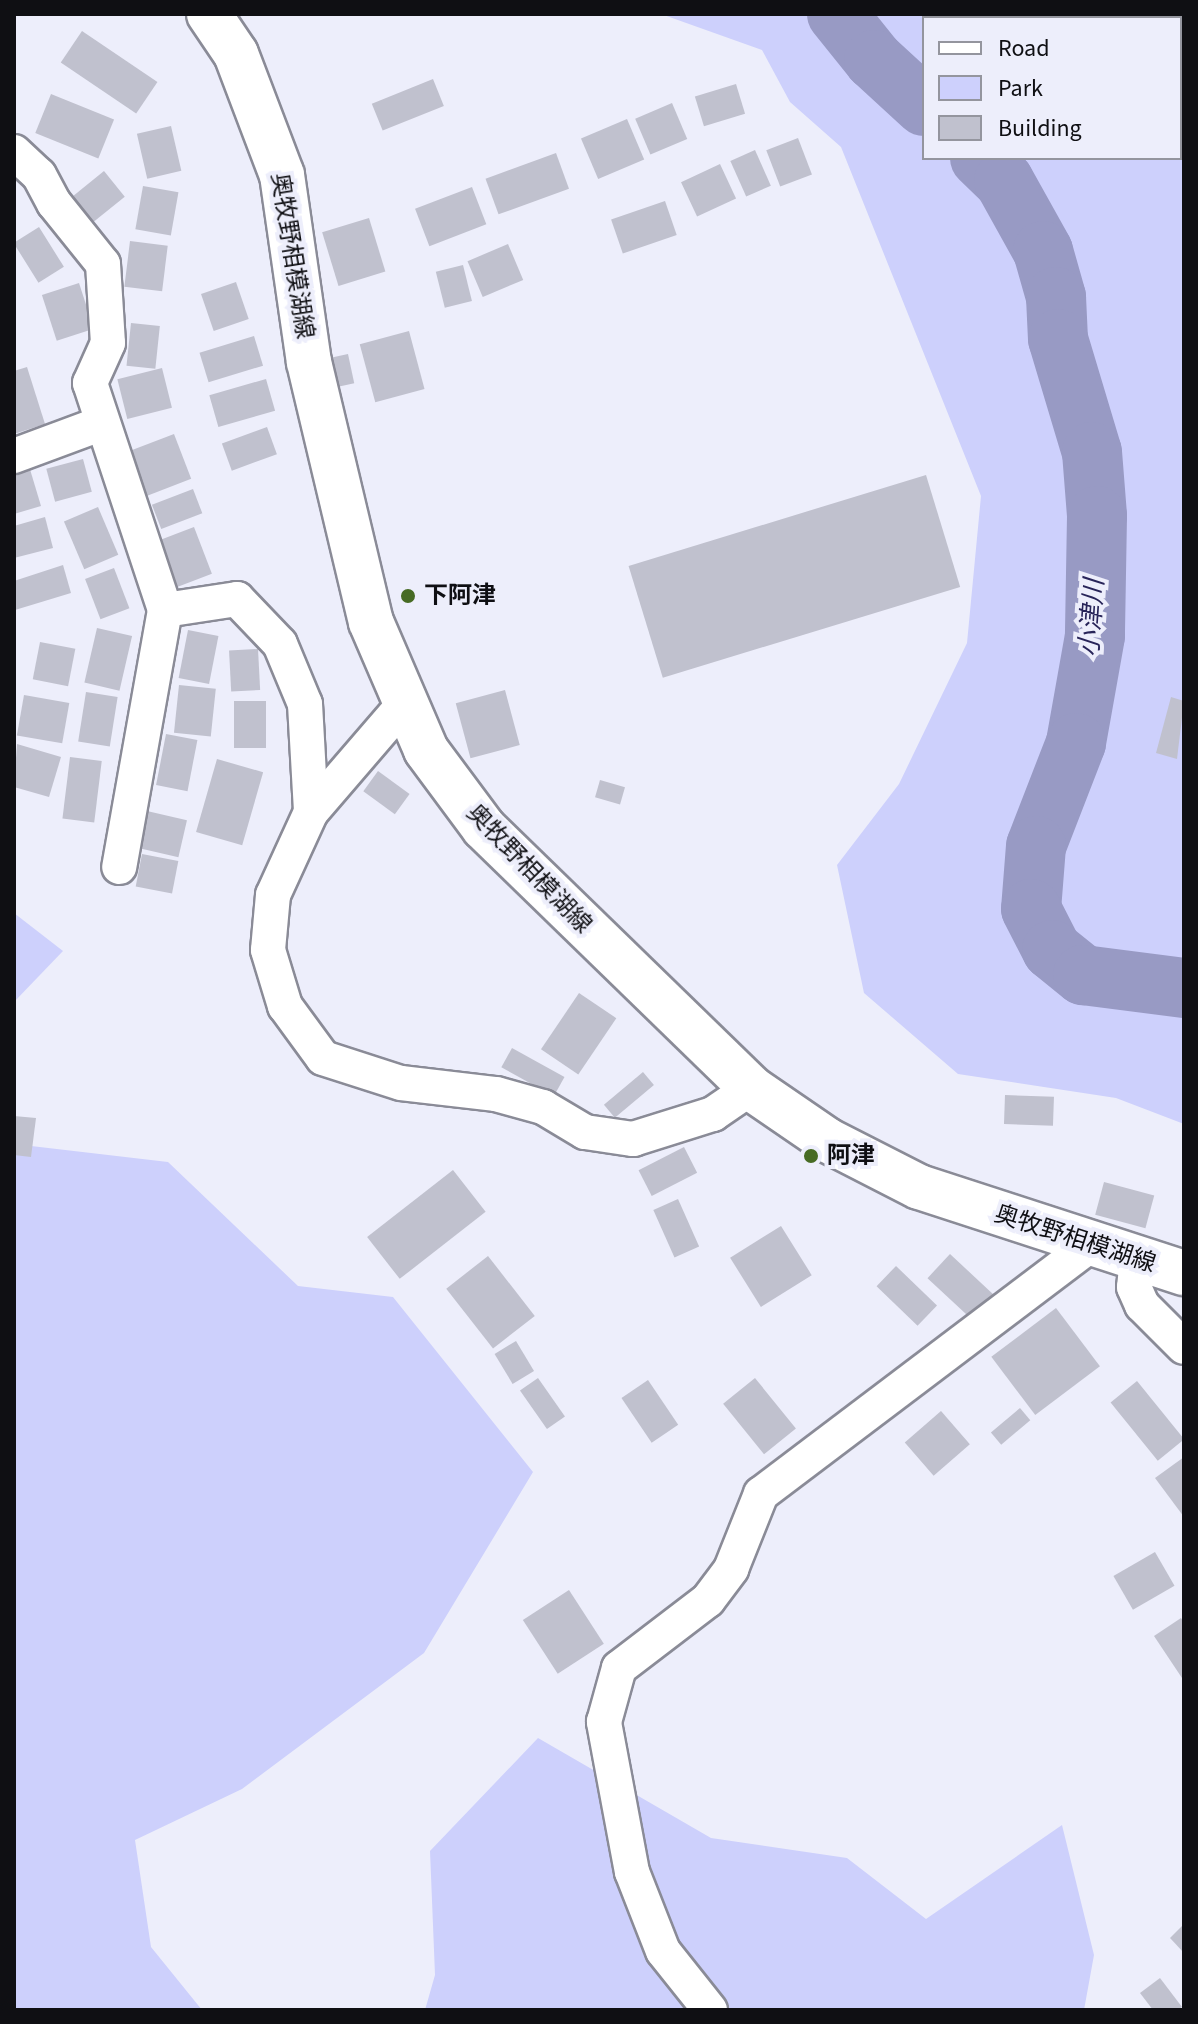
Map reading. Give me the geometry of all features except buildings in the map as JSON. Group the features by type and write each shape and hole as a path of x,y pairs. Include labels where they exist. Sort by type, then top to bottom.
{"main road":[{"name":"奥牧野相模湖線","path":"209,14 236,54 282,175 309,362 353,563 404,704 426,750 484,828 751,1088 827,1140 919,1187 1184,1273"}],"street":[{"path":"14,152 39,175 54,203 103,264 108,343 90,383 100,424 165,610 119,867"},
{"path":"14,456 100,424"},
{"path":"165,610 237,599 280,644 305,704 311,812"},
{"path":"404,704 311,812 273,895 268,950 285,1006 323,1058 401,1083 496,1094 543,1107 585,1132 633,1139 713,1114 751,1088"},
{"path":"710,2010 663,1951 632,1872 604,1722 619,1668 708,1600 731,1569 761,1494 1090,1245"},
{"path":"1137,1259 1134,1287 1142,1305 1184,1347"}],"green space":[{"path":"661,14 1130,14 922,16 922,160 1182,160 1184,38 1184,1124 1116,1098 958,1074 864,993 837,865 899,784 967,643 981,496 841,147 790,102 762,50"},
{"path":"14,913 63,951 14,1002"},
{"path":"14,1144 168,1162 298,1286 393,1297 533,1472 424,1653 242,1789 135,1840 151,1947 202,2010 14,2010"},
{"path":"538,1738 711,1838 847,1858 926,1919 1062,1825 1094,1955 1084,2010 425,2010 435,1975 430,1851"}],"waterway":[{"name":"小津川","path":"837,14 874,60 922,104"},
{"name":"小津川","path":"982,160 1004,181 1043,251 1056,297 1058,339 1092,452 1097,516 1095,636 1076,743 1036,846 1031,909 1052,950 1083,975 1184,988"}],"place":[{"name":"下阿津","path":"408,596"},
{"name":"阿津","path":"811,1156"}]}
